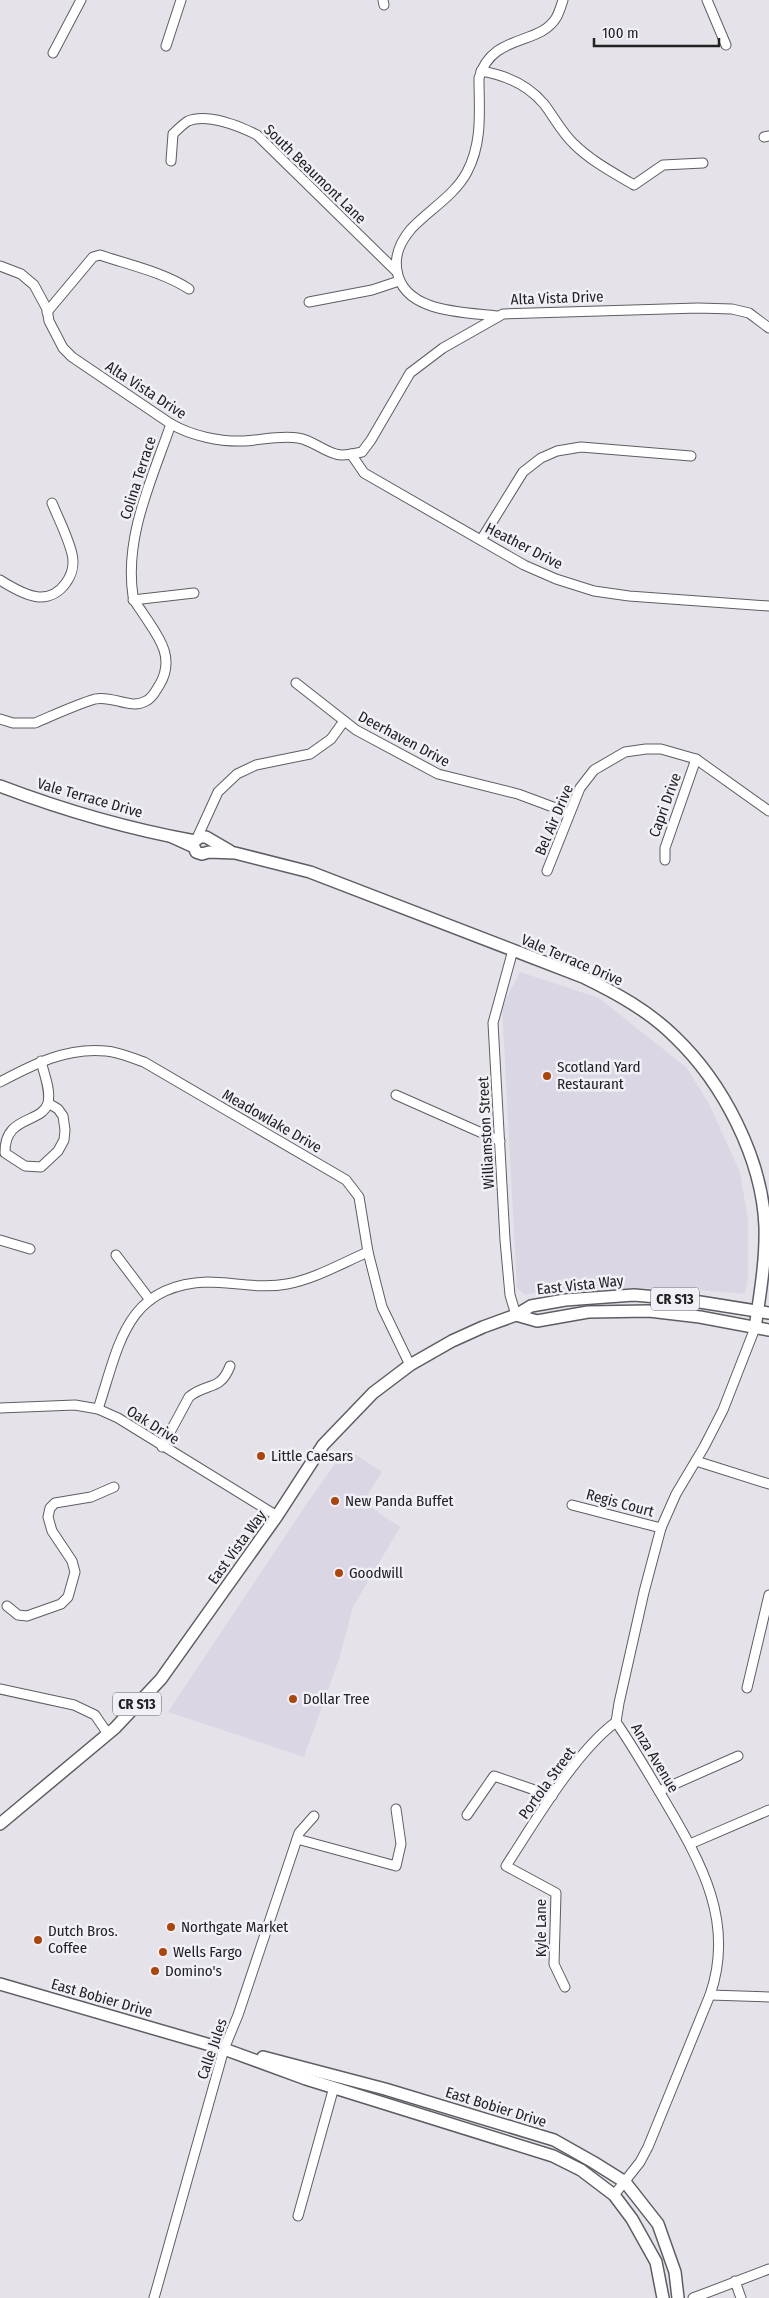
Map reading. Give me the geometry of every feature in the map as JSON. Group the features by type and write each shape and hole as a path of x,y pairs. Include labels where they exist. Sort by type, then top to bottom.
{"main road":[{"name":"Vale Terrace Drive","path":"0,786 58,808 203,843 310,872 583,977 638,1007 674,1036 715,1085 748,1149 759,1189 765,1225 763,1312 755,1328"},
{"name":"East Vista Way","path":"0,1824 108,1734 161,1679 278,1516 323,1445 373,1393 410,1365 452,1341 516,1315 531,1306 565,1300 634,1295 681,1299 763,1312"},
{"name":"East Vista Way","path":"516,1315 538,1321 588,1312 649,1311 700,1317 769,1330"},
{"name":"East Bobier Drive","path":"0,1984 224,2049 334,2087 553,2156 581,2170 614,2195 632,2219 656,2262 663,2298"},
{"name":"East Bobier Drive","path":"224,2049 292,2063 554,2140 624,2182 658,2224 674,2272 678,2298"}],"street":[{"path":"53,54 81,0"},
{"path":"166,46 181,0"},
{"path":"497,316 430,305 409,294 398,277 396,255 403,240 455,188 467,172 479,134 479,78 481,71 500,47 536,34 546,28 556,19 563,0"},
{"path":"706,1 726,45"},
{"path":"481,71 502,75 520,84 542,102 572,143 586,155 634,186 663,165 702,163"},
{"name":"South Beaumont Lane","path":"171,161 172,134 189,121 207,120 238,125 257,135 398,277"},
{"path":"48,312 93,256 100,255 179,283 189,289"},
{"name":"Alta Vista Drive","path":"0,266 21,274 34,286 48,312 49,321 63,348 72,357 170,424 218,440 244,441 286,436 301,438 318,444 336,454 362,452 372,440 410,373 442,348 497,316 521,312 732,309 749,313 769,328"},
{"path":"310,302 372,290 398,277"},
{"name":"Colina Terrace","path":"133,600 131,584 136,524 170,424"},
{"path":"481,540 522,472 541,458 557,451 581,447 691,456"},
{"name":"Heather Drive","path":"351,454 364,472 524,565 556,579 594,591 629,596 769,606"},
{"path":"0,580 25,593 40,597 58,592 68,582 73,569 73,555 52,503"},
{"path":"0,719 13,723 35,723 95,699 112,699 134,705 148,701 162,680 168,661 162,643 133,600 194,593"},
{"name":"Deerhaven Drive","path":"296,683 344,722 438,774 518,794 569,813"},
{"path":"203,843 218,792 237,774 256,765 310,754 331,739 344,722"},
{"name":"Bel Air Drive","path":"547,871 580,788 594,770 625,752 661,749 696,760 769,811"},
{"name":"Capri Drive","path":"665,860 664,848 696,760"},
{"name":"Williamston Street","path":"513,950 493,1023 510,1295 516,1315"},
{"name":"Meadowlake Drive","path":"0,1082 41,1061 70,1052 107,1051 144,1062 346,1180 359,1197 368,1252 382,1307 410,1365"},
{"path":"41,1061 48,1090 48,1103 44,1110 13,1127 5,1146 5,1153 25,1166 41,1166 58,1151 64,1140 63,1116 58,1109 48,1103"},
{"path":"396,1095 500,1141"},
{"path":"0,1240 30,1248"},
{"path":"98,1408 123,1332 134,1314 161,1292 180,1285 208,1282 257,1286 287,1284 315,1275 368,1252"},
{"path":"116,1255 150,1300"},
{"name":"Anza Avenue","path":"614,2195 640,2162 648,2147 710,1995 719,1962 718,1928 709,1886 690,1844 616,1722 624,1675 661,1528 676,1494 696,1462 723,1410 755,1328"},
{"path":"162,1447 189,1397 194,1393 220,1383 226,1378 230,1366"},
{"name":"Oak Drive","path":"0,1408 75,1405 98,1408 118,1418 162,1447 278,1516"},
{"path":"696,1462 769,1484"},
{"path":"7,1606 18,1615 27,1616 61,1604 68,1597 75,1572 72,1561 52,1530 48,1517 50,1508 55,1503 91,1497 114,1487"},
{"name":"Regis Court","path":"572,1505 661,1528"},
{"path":"747,1688 769,1595"},
{"path":"0,1689 74,1705 95,1715 108,1734"},
{"name":"Portola Street","path":"506,1866 552,1796 604,1731 616,1722"},
{"path":"659,1791 738,1756"},
{"path":"467,1815 494,1776 552,1796"},
{"path":"297,1839 396,1866 401,1844 396,1809"},
{"path":"690,1844 769,1810"},
{"name":"Calle Jules","path":"154,2298 224,2049 255,1967 299,1833 314,1816"},
{"name":"Kyle Lane","path":"506,1866 556,1892 554,1964 565,1987"},
{"path":"710,1995 769,1997"},
{"path":"298,2216 334,2087"},
{"path":"693,2298 769,2269"},
{"path":"735,2281 741,2298"}],"shaded area":[{"path":"520,972 599,998 687,1068 709,1104 740,1172 748,1220 748,1278 745,1294 673,1288 551,1290 525,1295 517,1288 502,1007"},
{"path":"346,1448 382,1472 363,1502 400,1527 353,1607 339,1659 304,1757 168,1712 308,1502"}],"place":[{"name":"Scotland Yard Restaurant","path":"547,1076"},
{"name":"Little Caesars","path":"261,1456"},
{"name":"New Panda Buffet","path":"335,1501"},
{"name":"Goodwill","path":"339,1573"},
{"name":"Dollar Tree","path":"293,1699"},
{"name":"Northgate Market","path":"171,1927"},
{"name":"Dutch Bros. Coffee","path":"38,1940"},
{"name":"Wells Fargo","path":"163,1952"},
{"name":"Domino's","path":"155,1971"}]}
